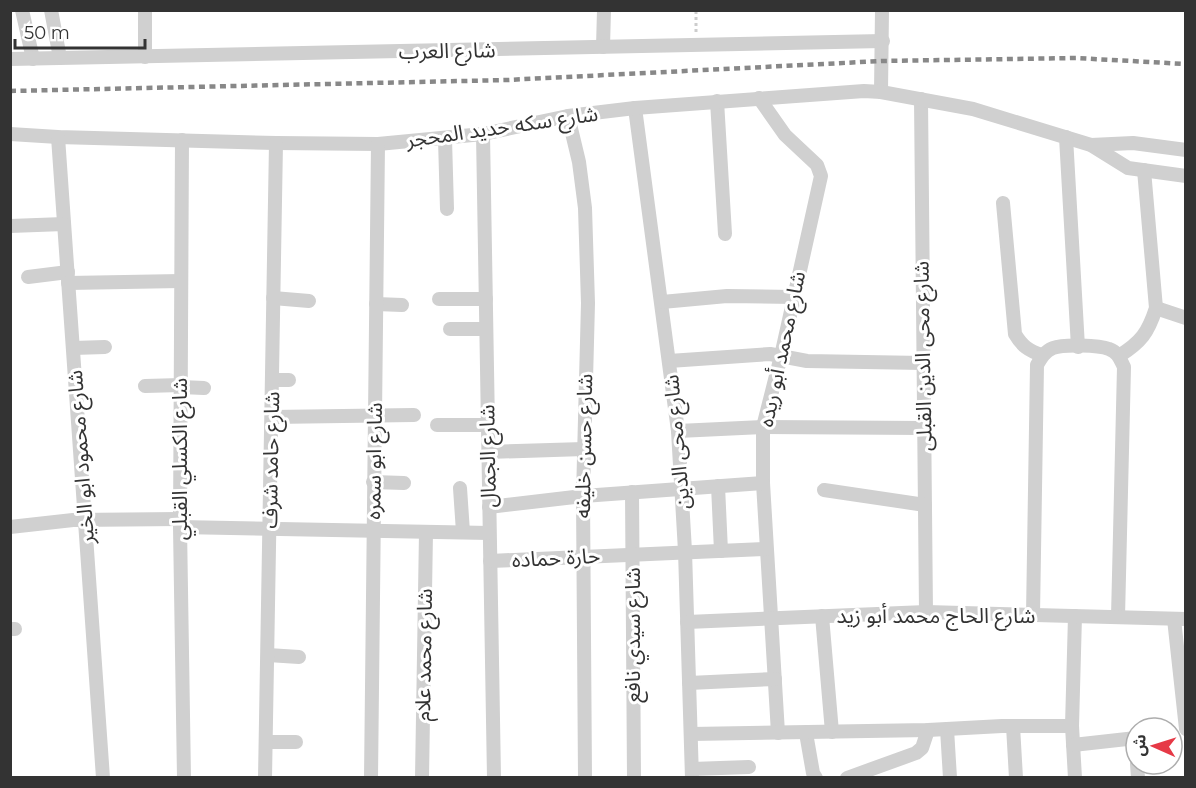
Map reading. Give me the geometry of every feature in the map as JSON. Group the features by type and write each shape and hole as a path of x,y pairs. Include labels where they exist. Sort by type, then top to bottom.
{"street":[{"path":"22,10 33,59"},
{"path":"51,10 60,58"},
{"path":"145,10 145,57"},
{"path":"603,47 604,10"},
{"path":"881,92 882,10"},
{"name":"شارع العرب","path":"10,59 883,41"},
{"name":"شارع سكه حديد المحجر","path":"10,134 378,144 483,134 568,116 635,108 759,98 881,92 973,109 1091,145"},
{"name":"شارع محمد أبو ريده","path":"759,98 785,135 817,165 820,176 781,356 763,427 762,483 778,733"},
{"name":"شارع محى الدين القبلى","path":"921,99 926,612"},
{"path":"717,101 725,234"},
{"name":"شارع محى الدين","path":"635,108 678,431 685,551 692,773"},
{"name":"شارع حسن خليفه","path":"568,116 579,162 585,208 587,255 583,496 585,777"},
{"name":"شارع الجمال","path":"483,134 494,777"},
{"name":"شارع محمود ابو الخير","path":"57,137 103,777"},
{"path":"1066,137 1078,346"},
{"path":"445,139 447,209"},
{"name":"شارع الكسلي القبلي","path":"182,140 180,523 184,777"},
{"name":"شارع حامد شرف","path":"265,777 276,143"},
{"path":"1091,145 1133,143 1185,150"},
{"name":"شارع ابو سمره","path":"371,777 378,144"},
{"path":"1091,145 1128,168 1185,176"},
{"path":"1119,356 1136,345 1149,328 1155,308 1144,170"},
{"path":"1003,203 1015,334 1021,345 1031,352 1042,355"},
{"path":"10,226 64,224"},
{"path":"28,277 181,280"},
{"path":"662,302 727,296 794,297"},
{"path":"273,298 309,301"},
{"path":"439,299 486,299"},
{"path":"376,304 402,305"},
{"path":"1155,308 1185,318"},
{"path":"450,329 486,329"},
{"path":"1033,615 1037,365 1042,355 1052,348 1100,346 1111,349 1119,356 1124,367 1118,617"},
{"path":"73,348 105,347"},
{"path":"669,361 758,355 781,356 807,361 923,363"},
{"path":"272,380 289,380"},
{"path":"146,386 204,388"},
{"path":"272,417 414,415"},
{"path":"437,425 488,424"},
{"path":"678,431 763,427 924,428"},
{"path":"488,452 584,449"},
{"path":"373,482 404,483"},
{"path":"489,507 583,496 762,483"},
{"path":"718,486 721,551"},
{"path":"460,488 463,532"},
{"path":"824,490 925,506"},
{"name":"شارع سيدي نافع","path":"632,492 634,777"},
{"path":"10,527 86,519 270,529 489,533"},
{"name":"شارع محمد علام","path":"422,777 426,532"},
{"name":"حارة حماده","path":"490,561 766,549"},
{"name":"شارع الحاج محمد أبو زيد","path":"687,622 926,612 1180,619"},
{"path":"822,616 832,732"},
{"path":"1075,616 1072,726 1075,777"},
{"path":"1180,619 1185,731"},
{"path":"267,655 299,657"},
{"path":"689,683 775,679"},
{"path":"1013,726 1016,777"},
{"path":"691,734 1072,726"},
{"path":"947,729 950,777"},
{"path":"853,776 916,753 928,730"},
{"path":"806,733 814,776"},
{"path":"1073,745 1124,739"},
{"path":"266,742 296,742"},
{"path":"692,773 749,767"}],"railway":[{"path":"10,91 507,80 882,61 1076,58 1186,64"}]}
